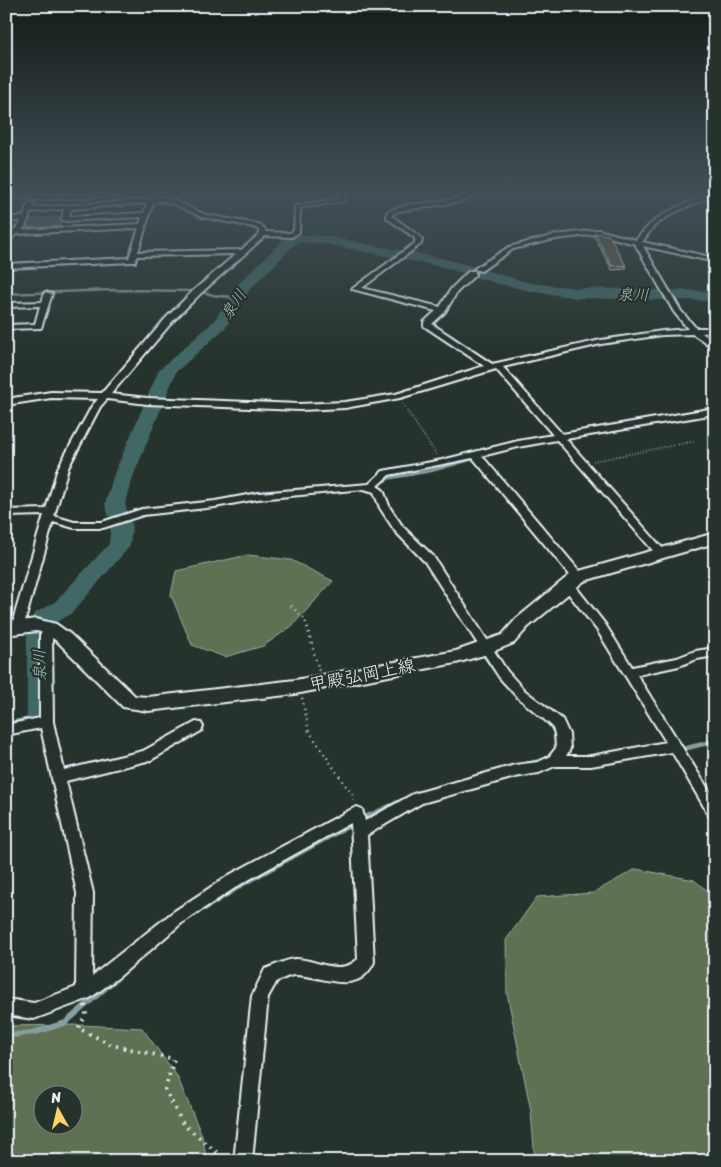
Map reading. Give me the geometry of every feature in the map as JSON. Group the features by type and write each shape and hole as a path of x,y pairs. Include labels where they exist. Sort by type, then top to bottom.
{"main road":[{"name":"甲殿弘岡上線","path":"31,627 64,638 130,702 148,704 300,687 482,649 508,639 522,623 573,581 660,552 715,538"}],"street":[{"path":"6,266 132,260 137,247"},
{"path":"84,992 85,893 46,722 46,635 31,627 20,617 63,468 96,406 169,320 247,247"},
{"path":"413,247 356,289 442,310"},
{"path":"513,247 475,271 454,291 442,310 427,324 494,366 660,552"},
{"path":"641,247 678,312 693,330 715,346"},
{"path":"658,247 715,260"},
{"path":"135,254 241,252"},
{"path":"6,327 38,326 48,294"},
{"path":"6,305 44,304"},
{"path":"6,402 52,395 104,396 147,402 300,407 345,405 397,396 494,366 601,342 693,330 715,330"},
{"path":"554,761 563,748 562,734 557,723 520,693 482,649 429,559 399,529 385,508 374,489 375,482 386,474 479,458 518,444 561,439 715,411"},
{"path":"479,458 573,581 679,751 715,813"},
{"path":"6,513 50,515 74,526 103,525 142,512 215,504 258,496 358,487 374,489"},
{"path":"630,672 679,662 695,655 715,652"},
{"path":"6,730 46,722"},
{"path":"60,777 146,756 196,727"},
{"path":"6,1007 34,1011 84,992 113,971 178,917 236,879 418,798 514,771 539,767 554,761 591,760 679,751"},
{"path":"243,1161 260,996 271,975 293,967 344,977 358,973 366,962 359,823"}],"path":[{"path":"397,396 442,463"},
{"path":"582,463 696,441"},
{"path":"291,606 305,619 322,682"},
{"path":"300,687 309,731 352,795 359,823"},
{"path":"86,1014 78,1028 112,1045 174,1059 165,1089 183,1124 227,1161"}],"green space":[{"path":"248,555 291,560 333,581 292,626 263,646 225,657 192,645 171,595 176,571"},
{"path":"636,869 694,880 715,897 715,1161 535,1161 531,1111 507,993 506,940 537,897 593,893"},
{"path":"79,1025 142,1028 177,1076 202,1136 207,1161 6,1161 6,1026"}],"building":[{"path":"602,247 616,247 626,266 612,266"}],"waterway":[{"name":"泉川","path":"40,717 39,633 43,619 63,608 119,546 122,536 122,524 115,504 124,474 168,370 219,325 245,285 283,247"},
{"name":"泉川","path":"364,247 446,263 500,280 530,287 577,293 715,296"},
{"path":"6,294 112,290 195,291 218,296 237,297"},
{"path":"377,487 378,484 390,478 430,471 494,453"},
{"path":"485,656 494,669"},
{"path":"501,679 515,694"},
{"path":"6,724 40,717"},
{"path":"547,720 556,733"},
{"path":"679,750 715,741"},
{"path":"527,764 545,760 556,750"},
{"path":"368,816 407,798"},
{"path":"362,819 371,815"},
{"path":"205,908 246,882 355,822"},
{"path":"6,1036 36,1032 65,1023 116,979"}]}
